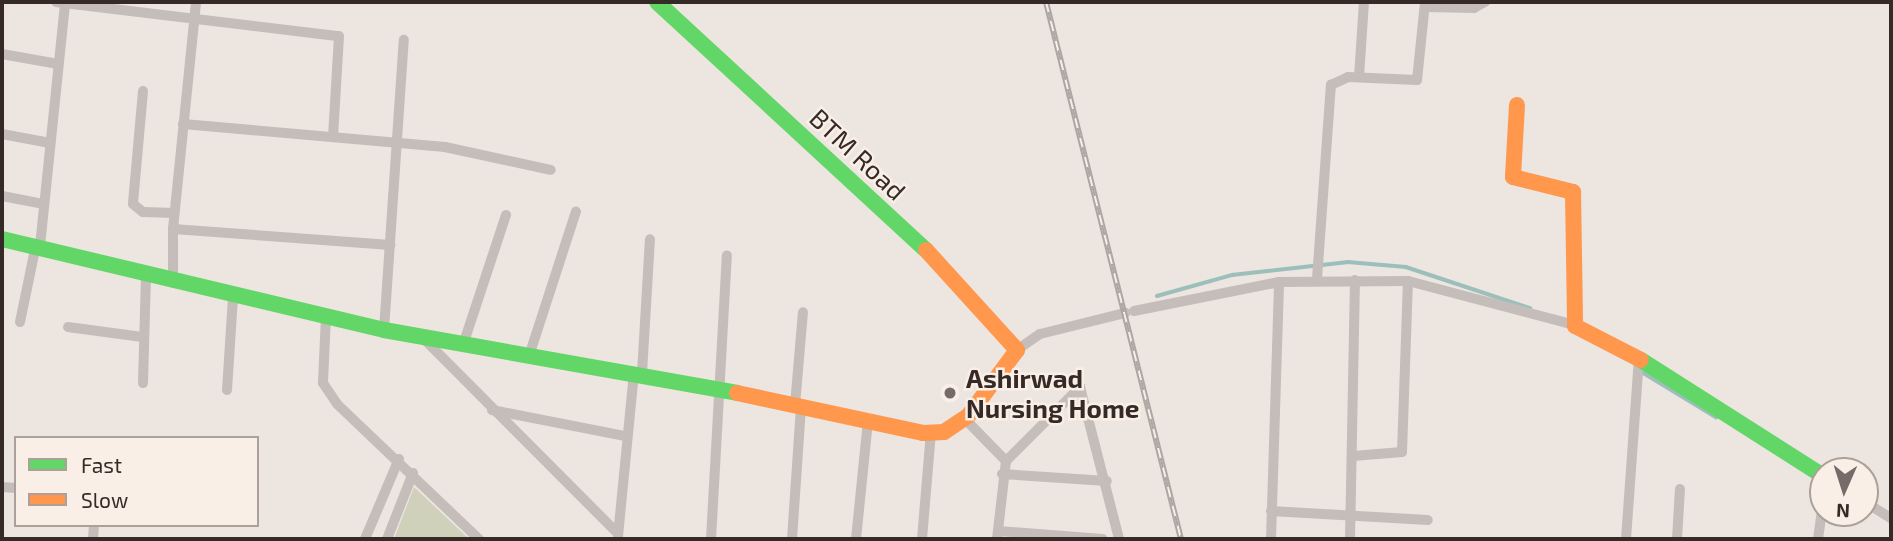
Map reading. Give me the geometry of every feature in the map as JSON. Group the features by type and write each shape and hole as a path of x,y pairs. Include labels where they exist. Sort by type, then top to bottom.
{"street":[{"path":"173,283 174,213 196,2"},
{"name":"BTM Road","path":"657,2 940,263 1017,350"},
{"path":"1359,77 1364,2"},
{"path":"1317,270 1327,96 1338,79 1359,77 1417,80 1425,5 1474,8 1485,2"},
{"path":"20,322 38,246 44,204 58,64 60,3 340,36 333,137"},
{"path":"384,330 404,40"},
{"path":"2,54 58,64"},
{"path":"143,91 133,204 143,212 174,213"},
{"path":"1517,105 1513,177 1573,192 1574,325"},
{"path":"183,124 397,143 551,170"},
{"path":"2,134 50,143"},
{"path":"2,196 44,204"},
{"path":"529,356 576,211"},
{"path":"463,345 506,215"},
{"path":"173,229 390,245"},
{"path":"2,239 38,246 233,298 384,330 638,373 931,432 965,419 1017,350 1040,334 1130,312 1279,282 1317,270 1355,280 1408,281 1574,325 1639,358 1809,467"},
{"path":"618,536 625,436 638,373 650,239"},
{"path":"711,539 727,255"},
{"path":"143,383 142,337 146,276"},
{"path":"1350,539 1355,280"},
{"path":"1353,456 1402,452 1408,281"},
{"path":"1271,539 1279,282"},
{"path":"227,390 233,298"},
{"path":"792,539 803,312"},
{"path":"326,316 323,383 479,539"},
{"path":"68,327 142,337"},
{"path":"422,337 618,536"},
{"path":"1626,539 1639,358"},
{"path":"1102,539 998,535 1002,474 1006,461 1080,387 1107,481 1119,539"},
{"path":"492,410 625,436"},
{"path":"965,419 1006,461"},
{"path":"856,539 868,421"},
{"path":"922,539 931,432"},
{"path":"365,539 399,458"},
{"path":"387,539 413,472"},
{"path":"1002,474 1107,481"},
{"path":"1677,539 1680,489"},
{"path":"1271,511 1428,520"}],"green space":[{"path":"414,487 467,537 466,539 394,539"}],"waterway":[{"path":"1157,296 1232,275 1348,262 1406,267 1530,308"},
{"path":"1642,372 1716,417"}],"railway":[{"path":"1046,2 1181,539"}],"traffic: fast":[{"path":"657,2 926,250"},
{"path":"2,239 384,330 737,393"},
{"path":"1641,360 1809,467"}],"traffic: slow":[{"path":"1517,105 1513,177 1573,192 1575,326 1641,360"},
{"path":"737,393 923,433 944,432 968,416 1017,350 926,250"}],"place":[{"name":"Ashirwad Nursing Home","path":"950,393"}]}
